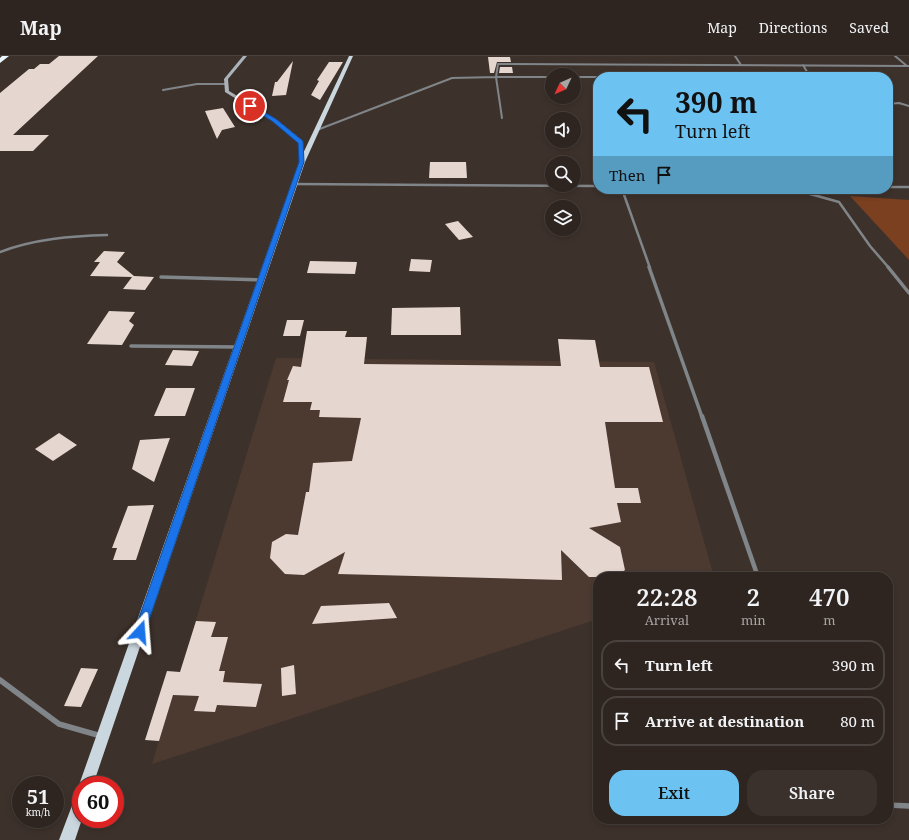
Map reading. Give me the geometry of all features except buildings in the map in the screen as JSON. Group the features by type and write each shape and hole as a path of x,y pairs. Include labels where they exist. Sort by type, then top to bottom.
{"highway":[{"path":"0,61 6,56"}],"main road":[{"path":"89,776 294,184 302,162 351,56"},
{"path":"67,840 72,826"}],"street":[{"path":"245,56 226,79 227,92 274,120 301,142 302,162"},
{"path":"735,56 741,65"},
{"path":"895,56 908,66"},
{"path":"502,118 496,77 498,64 908,66"},
{"path":"803,65 807,72"},
{"path":"317,130 452,78 545,77"},
{"path":"581,77 593,77"},
{"path":"163,90 197,84 227,84"},
{"path":"893,104 899,103 909,106"},
{"path":"294,184 593,186"},
{"path":"893,187 909,187"},
{"path":"624,194 756,572"},
{"path":"810,194 839,202 870,246 909,293"},
{"path":"0,252 46,240 87,235 107,235"},
{"path":"161,277 261,280"},
{"path":"132,346 238,347"},
{"path":"0,680 59,724 104,737"},
{"path":"893,805 909,806"}],"shaded area":[{"path":"850,196 909,200 909,260"},
{"path":"276,358 654,362 713,572 593,572 593,621 152,764"}],"route":[{"path":"140,632 302,162 301,142 274,120 250,106"}]}
